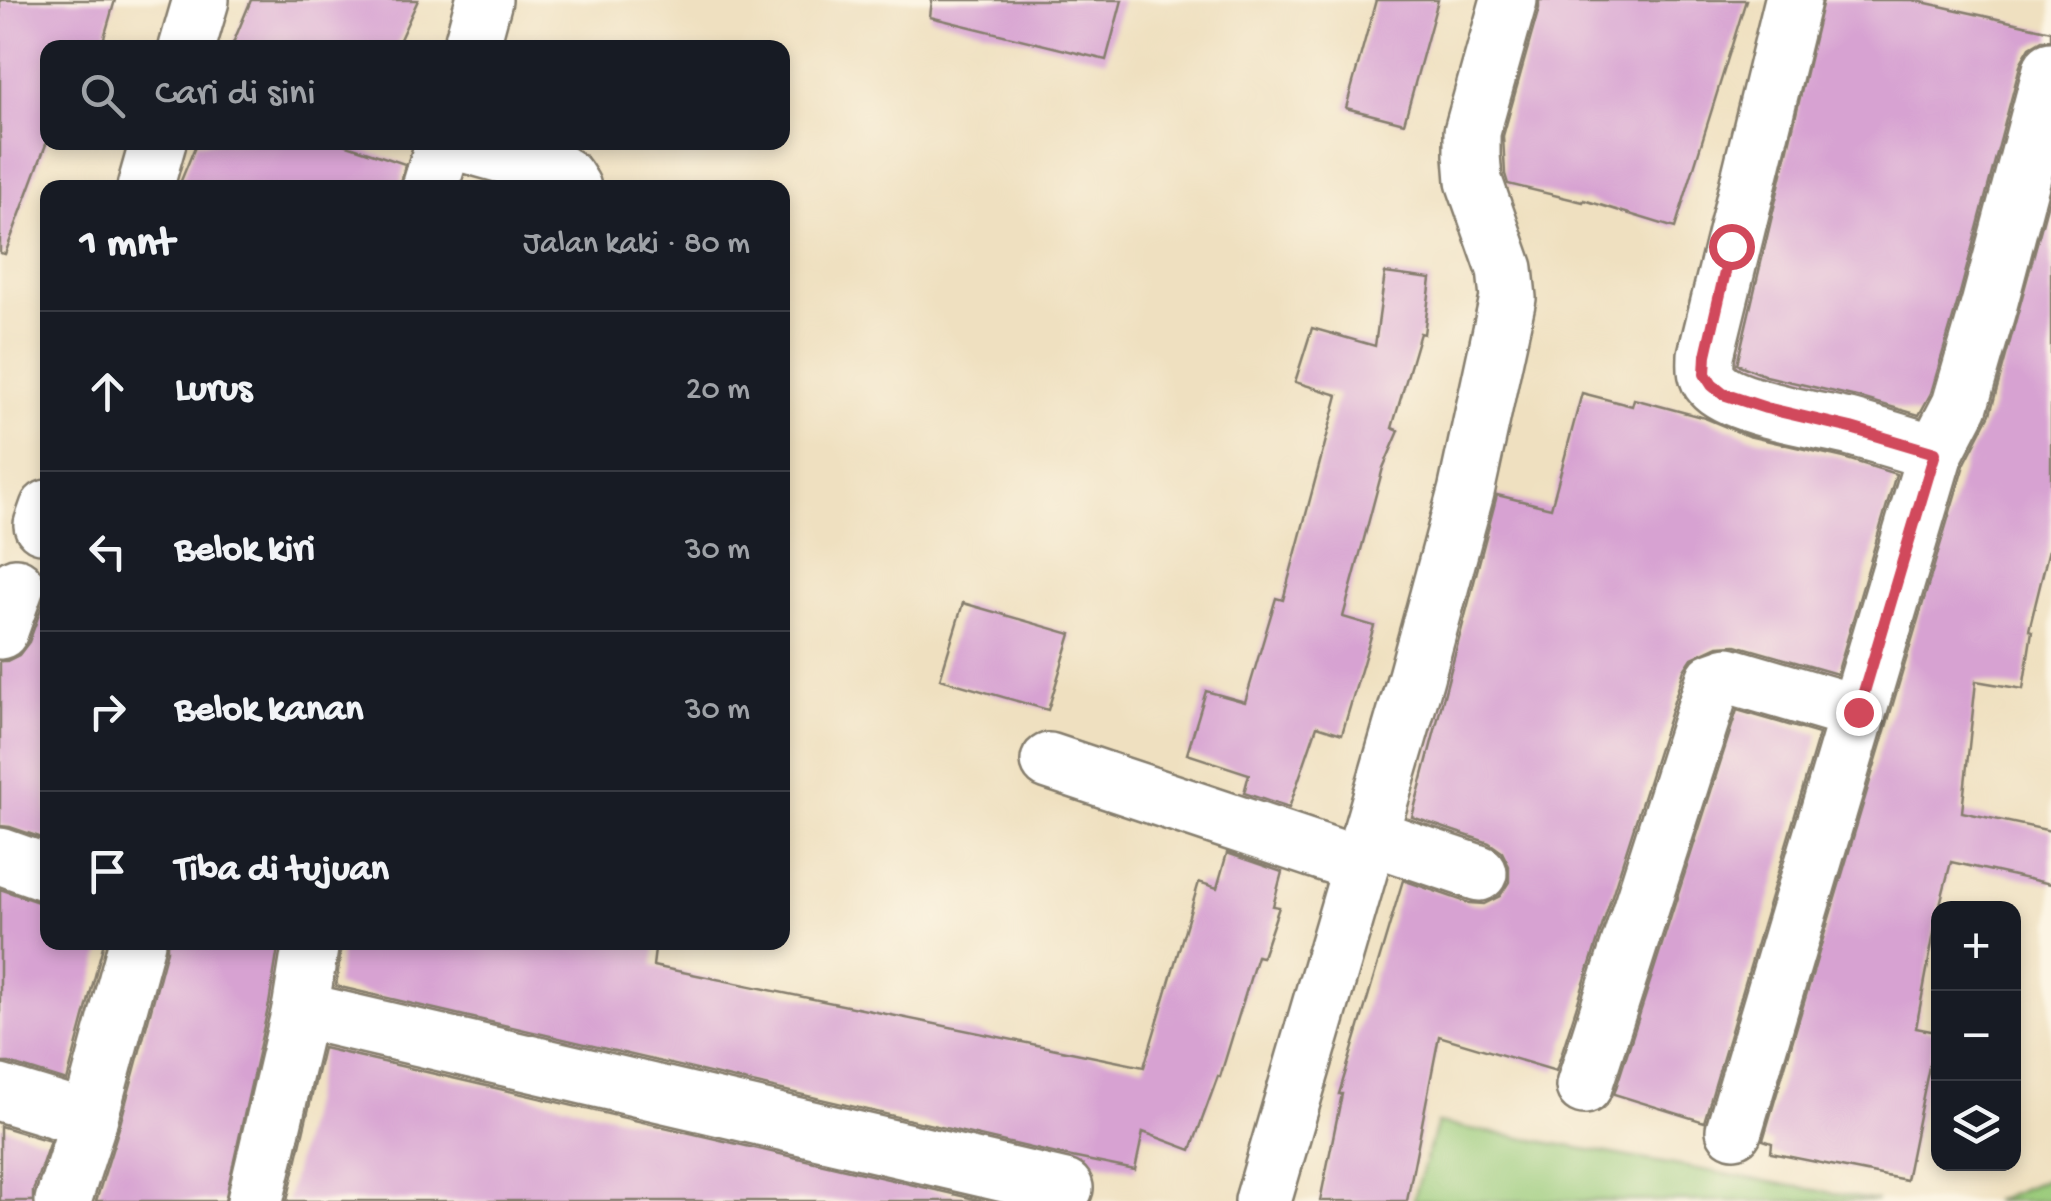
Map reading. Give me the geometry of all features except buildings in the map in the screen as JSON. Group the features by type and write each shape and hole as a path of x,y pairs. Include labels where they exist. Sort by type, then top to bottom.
{"street":[{"path":"190,40 202,0"},
{"path":"473,40 484,0"},
{"path":"1263,1201 1466,492 1508,298 1506,269 1474,182 1472,132 1508,0"},
{"path":"1793,0 1712,326 1705,374 1723,394 1935,453"},
{"path":"1734,1130 1935,453 1960,405 2051,70"},
{"path":"147,180 156,150"},
{"path":"432,180 442,150"},
{"path":"486,150 553,168 568,180"},
{"path":"1584,1086 1714,680 1728,675 1858,712"},
{"path":"1049,761 1365,851 1479,873"},
{"path":"0,856 40,870"},
{"path":"63,1201 136,950"},
{"path":"255,1201 300,1010 310,950"},
{"path":"300,1010 1065,1188"},
{"path":"0,1093 88,1120"}],"green space":[{"path":"1437,1123 1877,1201 1413,1201"},
{"path":"2051,1177 2051,1201 1993,1201"}],"route":[{"path":"1731,246 1706,355 1705,374 1712,385 1723,394 1766,408 1935,453 1858,712"}]}
